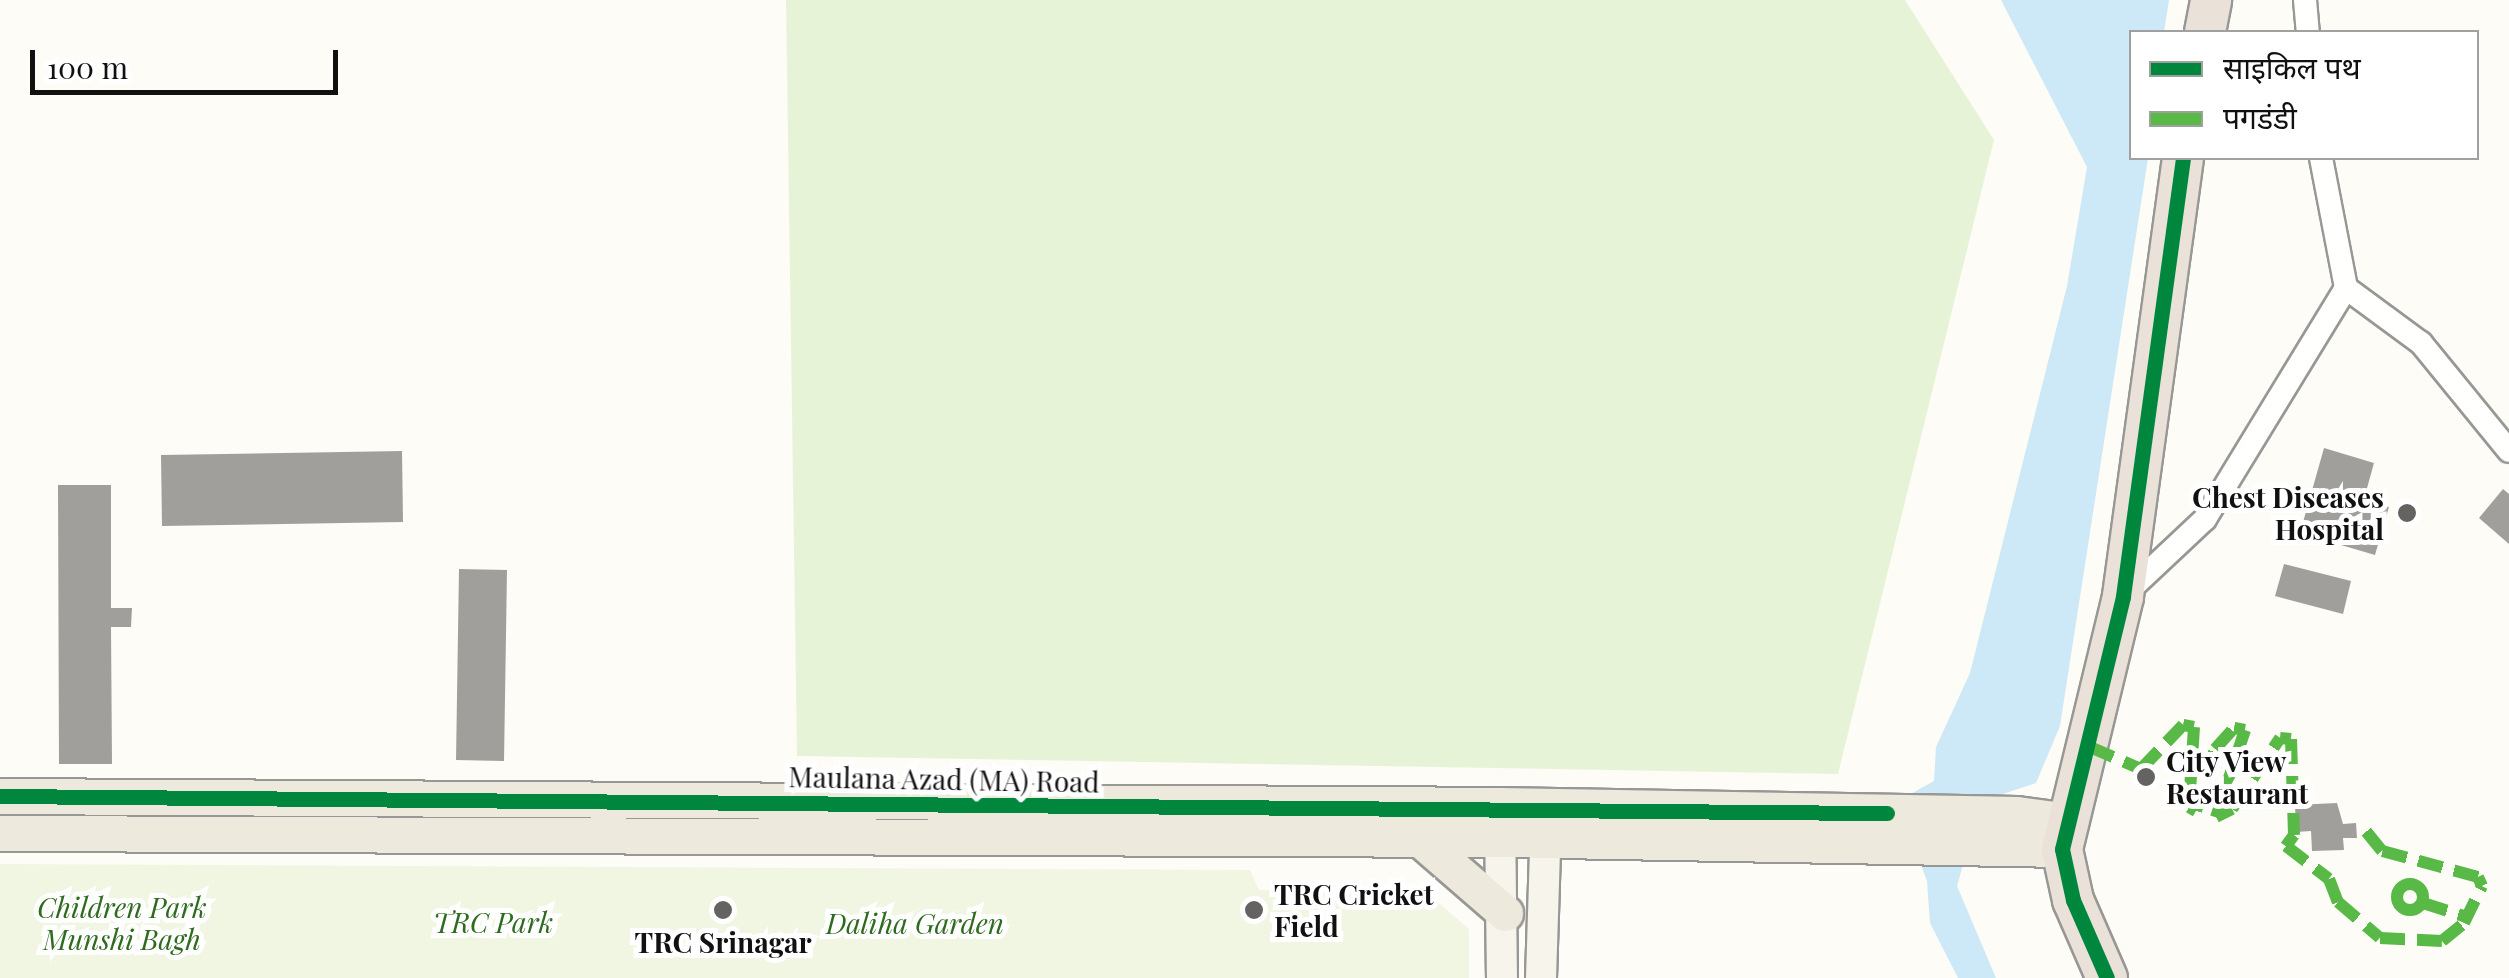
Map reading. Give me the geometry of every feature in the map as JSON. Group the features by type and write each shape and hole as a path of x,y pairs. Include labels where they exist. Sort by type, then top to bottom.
{"highway":[{"path":"2185,30 2190,0"},
{"path":"2205,30 2211,0"},
{"path":"2108,978 2040,833 2123,596 2127,492 2162,160"},
{"path":"2081,978 2040,878 2040,833 2070,740 2127,492 2183,160"}],"main road":[{"name":"Maulana Azad (MA) Road","path":"0,796 2040,833"},
{"name":"Maulana Azad (MA) Road","path":"0,833 1422,841 1501,822"},
{"path":"1501,822 1505,913 1502,978"},
{"path":"1541,978 1546,825"},
{"path":"1422,841 1505,913"}],"street":[{"path":"2305,0 2308,30"},
{"path":"2123,596 2205,520 2346,288 2321,160"},
{"path":"2346,288 2422,344 2509,451"}],"green space":[{"path":"786,0 1905,0 1994,140 1838,774 797,756"},
{"name":"TRC Srinagar","path":"0,864 1250,870 1259,890 1425,891 1469,929 1469,978 0,978"}],"water":[{"path":"2001,0 2169,0 2164,30 2129,30 2129,160 2148,160 2060,726 2036,783 1981,801 1957,886 1996,978 1958,978 1930,923 1927,881 1898,801 1934,781 1936,747 1970,673 2067,286 2087,167"}],"building":[{"path":"2324,448 2374,463 2364,499 2389,507 2375,555 2300,533"},
{"path":"402,451 403,522 162,526 161,455"},
{"path":"58,485 111,485 111,608 132,608 131,627 111,627 112,764 59,764"},
{"path":"2503,489 2509,494 2509,544 2479,518"},
{"path":"2284,564 2351,581 2343,614 2275,596"},
{"path":"459,569 507,570 504,761 456,760"},
{"path":"2337,803 2343,824 2356,823 2357,838 2343,838 2344,850 2312,851 2311,831 2296,832 2295,805"}],"marked path":[{"path":"2090,747 2141,769 2183,725 2194,727 2189,807 2196,811 2215,749 2234,728 2245,730 2216,817 2232,809 2280,738 2291,739 2294,835 2286,846 2329,879 2338,902 2380,938 2442,941 2464,923 2482,886 2478,877 2382,851 2361,825"},
{"path":"2410,884 2420,887 2423,897 2420,907 2410,910 2400,907 2397,897 2400,887 2410,884"},
{"path":"2423,903 2467,917"}],"cycle path":[{"path":"2107,978 2073,900 2062,849 2123,596 2183,160"},
{"path":"0,796 1887,813"}],"place":[{"name":"Chest Diseases Hospital","path":"2407,513"},
{"name":"City View Restaurant","path":"2146,777"},
{"name":"TRC Srinagar","path":"723,910"},
{"name":"TRC Cricket Field","path":"1254,910"}],"park label":[{"name":"TRC Park","path":"493,922"},
{"name":"Children Park Munshi Bagh","path":"122,923"},
{"name":"Daliha Garden","path":"915,923"}]}
